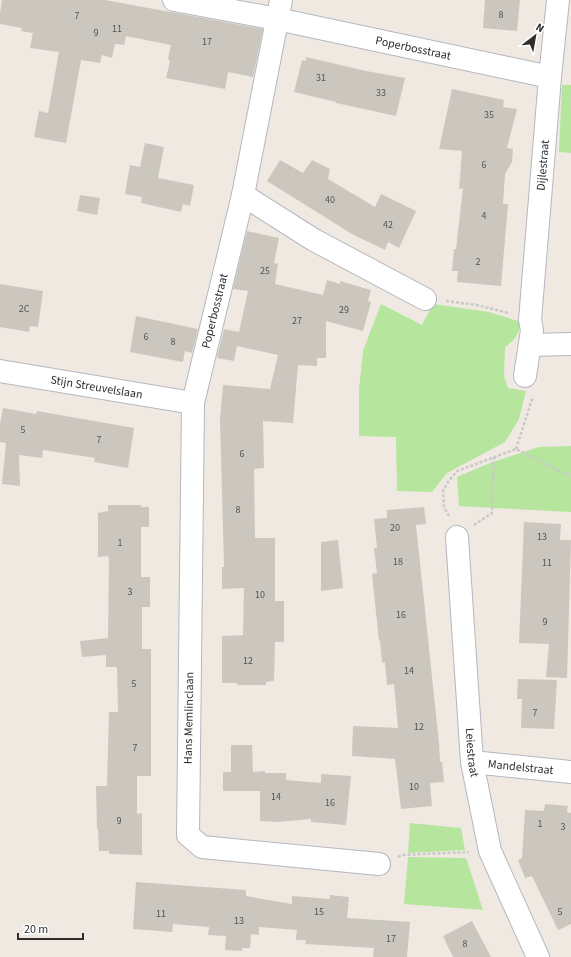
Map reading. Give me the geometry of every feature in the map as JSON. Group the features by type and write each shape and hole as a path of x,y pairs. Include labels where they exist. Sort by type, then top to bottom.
{"street":[{"name":"Poperbosstraat","path":"174,0 279,10 550,77"},
{"name":"Dijlestraat","path":"525,376 531,332 550,77 558,0"},
{"name":"Poperbosstraat","path":"193,403 243,195 279,10"},
{"path":"243,195 314,240 425,299"},
{"path":"531,332 571,344"},
{"name":"Stijn Streuvelslaan","path":"0,371 193,403"},
{"name":"Hans Memlinclaan","path":"193,403 188,835 202,847 379,864"},
{"name":"Leiestraat","path":"457,537 472,762 490,851 538,957"},
{"name":"Mandelstraat","path":"472,762 571,772"}],"path":[{"path":"425,299 498,309 531,332"},
{"path":"516,449 534,394 525,376"},
{"path":"494,457 492,513 457,537 456,527 444,506 442,491 457,471 494,457 516,449 571,476"},
{"path":"379,864 402,855 490,851"}],"green space":[{"path":"562,85 571,85 571,153 559,152"},
{"path":"381,304 422,325 433,304 489,312 521,322 516,336 505,347 504,376 508,388 526,391 519,419 505,442 447,473 432,492 397,491 396,437 359,436 359,389 363,351"},
{"path":"571,446 571,512 459,506 457,477 490,463 539,447"},
{"path":"410,823 461,828 465,850 408,853"},
{"path":"408,857 466,858 483,910 404,904"}],"building":[{"path":"2,0 105,0 263,29 253,77 228,72 225,89 166,78 170,61 168,59 171,45 126,36 124,45 115,44 112,58 102,55 100,63 81,60 66,143 34,137 39,111 48,113 59,52 30,48 33,33 21,31 22,28 0,24"},
{"path":"485,0 520,0 517,31 483,28"},
{"path":"306,57 366,71 405,78 396,116 294,92 302,60 306,61"},
{"path":"452,89 504,100 503,107 517,109 507,148 513,149 512,162 505,174 503,204 508,204 501,286 457,282 458,271 452,271 463,188 459,189 462,151 439,149"},
{"path":"145,143 164,147 158,178 194,185 190,206 183,204 181,212 141,203 142,197 125,194 130,165 140,167"},
{"path":"280,160 303,173 312,160 330,169 328,179 375,207 381,194 416,211 399,248 388,242 385,250 352,234 267,181"},
{"path":"80,195 100,198 97,215 77,211"},
{"path":"247,231 279,238 274,263 278,264 275,284 323,295 327,280 340,284 340,281 371,290 368,301 371,302 363,331 326,321 326,358 317,358 317,366 298,365 293,423 263,421 264,468 254,469 255,538 275,538 275,601 284,601 284,642 275,642 274,681 266,682 266,685 237,685 237,683 222,683 222,636 243,635 244,588 222,589 222,567 224,567 220,419 223,385 270,389 278,355 237,346 234,361 217,358 224,329 239,332 248,291 233,289"},
{"path":"0,284 43,291 38,327 30,326 29,332 0,327"},
{"path":"136,316 198,329 192,353 185,351 183,362 130,352"},
{"path":"3,408 36,414 37,411 134,428 128,468 94,462 95,458 43,450 42,458 19,455 20,486 2,484 6,443 0,442 0,424"},
{"path":"108,505 141,505 141,507 149,507 149,527 141,527 141,577 150,577 150,607 142,607 142,649 151,649 151,776 137,776 137,814 142,813 142,855 109,854 109,851 99,851 96,786 107,786 109,712 118,712 117,667 106,667 106,655 82,657 80,641 108,638 109,559 108,556 98,557 98,513 108,511"},
{"path":"424,507 426,524 416,525 440,762 442,762 444,782 430,783 432,806 401,809 395,759 352,756 353,726 398,728 394,684 387,685 385,662 382,663 380,640 379,641 372,574 377,573 374,548 377,548 374,519 387,518 387,510"},
{"path":"524,522 561,524 560,540 571,540 567,678 546,677 549,644 519,643"},
{"path":"338,540 343,588 321,591 321,542"},
{"path":"518,679 557,680 554,729 521,728 522,699 517,699"},
{"path":"231,745 252,745 253,772 265,771 265,773 286,773 286,780 321,783 321,774 351,776 346,825 311,822 311,819 278,822 260,821 260,791 223,791 223,772 231,772"},
{"path":"545,804 568,806 567,812 571,813 571,924 558,930 532,876 525,878 518,860 522,858 525,810 544,811"},
{"path":"136,882 246,890 246,896 292,904 292,896 330,899 330,895 349,897 347,918 410,922 407,957 373,957 374,948 305,944 306,940 296,940 297,930 259,927 259,935 251,934 250,948 242,948 242,951 225,950 226,936 208,935 209,927 173,924 172,932 133,929"},
{"path":"472,921 491,957 453,957 443,936"}]}
